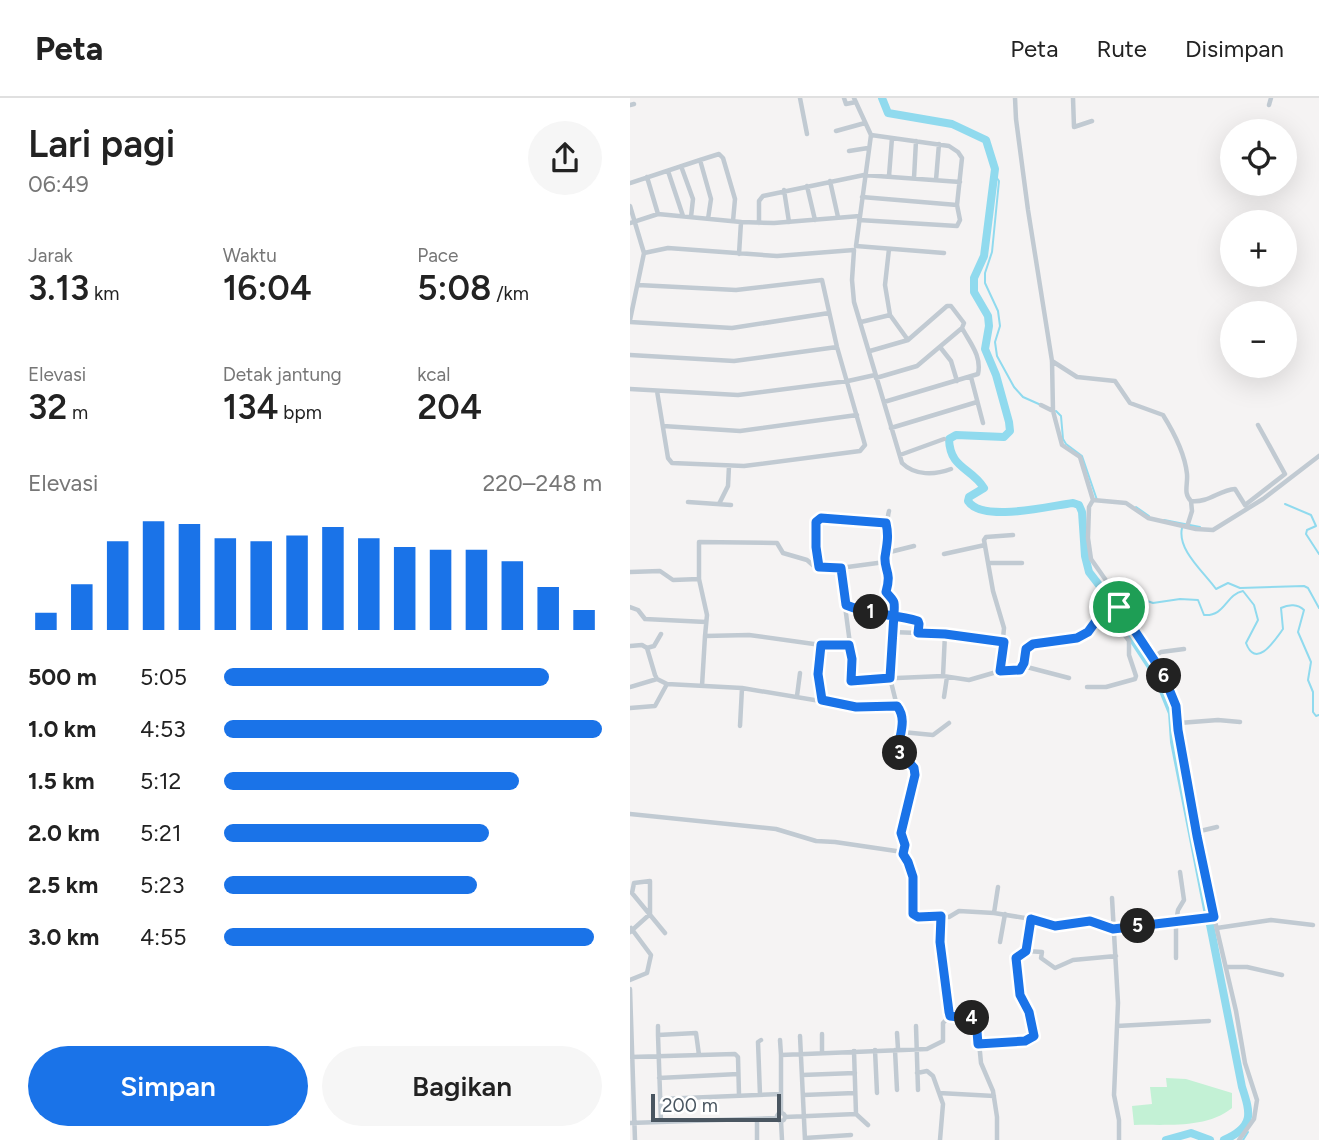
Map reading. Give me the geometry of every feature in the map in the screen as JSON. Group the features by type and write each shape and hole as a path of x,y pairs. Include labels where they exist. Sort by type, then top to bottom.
{"street":[{"path":"800,98 807,134"},
{"path":"844,98 846,104 855,100 871,135 852,289 876,376 905,467 928,474 951,469"},
{"path":"1015,98 1028,210 1052,361 1054,410 1062,445 1075,452 1083,463 1093,500 1089,510 1088,538 1091,559 1162,672 1176,706 1212,917 1227,967 1245,1063 1257,1100 1254,1119 1238,1140"},
{"path":"1073,98 1074,127 1092,121"},
{"path":"1269,105 1272,98"},
{"path":"836,131 864,123"},
{"path":"632,222 658,214 759,223 838,217 957,226 960,220 957,205 960,155 955,149 939,144 871,135"},
{"path":"889,176 892,138"},
{"path":"914,178 916,141"},
{"path":"936,180 939,144"},
{"path":"849,150 868,148"},
{"path":"630,183 719,154 722,156 735,199 733,221"},
{"path":"700,160 711,199 708,219"},
{"path":"681,166 693,199 691,217"},
{"path":"668,171 682,216"},
{"path":"759,223 760,198 784,190 864,175 960,182"},
{"path":"648,177 658,214"},
{"path":"830,181 838,217"},
{"path":"807,186 815,220"},
{"path":"784,190 789,222"},
{"path":"863,197 957,205"},
{"path":"630,206 632,222 643,253 630,321 732,328 830,313"},
{"path":"739,254 741,222"},
{"path":"643,253 668,248 776,256 855,248 944,253"},
{"path":"889,249 885,285 890,315 908,340"},
{"path":"638,285 736,290 818,279 824,283 837,347 865,445 860,450 729,466 672,463 668,458 657,391"},
{"path":"870,351 908,340 947,306 951,306 962,320 962,328 978,359 979,372 971,377 884,402"},
{"path":"861,322 890,315"},
{"path":"630,389 738,395 876,376 917,366 962,328"},
{"path":"630,355 734,361 837,347"},
{"path":"940,347 951,361 957,382"},
{"path":"1052,361 1077,377 1115,382 1130,402 1163,415 1173,433 1187,472 1186,493 1191,501 1192,511 1187,525"},
{"path":"971,377 982,423"},
{"path":"891,428 977,402"},
{"path":"1041,405 1054,410"},
{"path":"663,426 740,431 857,415"},
{"path":"1246,507 1285,474 1258,425"},
{"path":"900,455 944,439"},
{"path":"1093,500 1126,503 1149,518 1213,530 1319,456"},
{"path":"719,504 728,486 729,466"},
{"path":"1191,501 1205,501 1224,491 1235,489 1246,507"},
{"path":"688,502 731,505"},
{"path":"889,511 885,562 890,579 886,592 894,600 890,678 902,716 899,752 914,768 915,775 901,833 905,845 903,854"},
{"path":"819,567 816,547 817,520 886,523"},
{"path":"1000,671 1004,642 1003,621 993,591 985,545 986,537 1013,535"},
{"path":"702,686 706,608 699,579 699,542 777,543 782,552 807,560 814,567 841,568 885,562"},
{"path":"944,554 985,545"},
{"path":"887,554 914,546"},
{"path":"989,562 1022,563"},
{"path":"841,568 852,659 851,681 945,677 969,680 1000,671 1017,671 1023,666 1026,649 1033,644 1077,638 1088,632 1096,621 1108,612 1119,607"},
{"path":"630,572 660,571 673,580 699,579"},
{"path":"846,605 867,612 894,614 918,622 918,633"},
{"path":"630,607 638,610 645,619 706,622"},
{"path":"1087,687 1117,685 1135,679 1136,674 1129,655 1131,644 1108,612"},
{"path":"892,632 945,634 1004,642"},
{"path":"647,648 654,646 661,634"},
{"path":"944,697 945,634"},
{"path":"705,636 750,635 821,645 849,645"},
{"path":"630,646 642,645 647,648 657,679"},
{"path":"821,645 818,674 822,700"},
{"path":"1152,658 1161,652 1184,649"},
{"path":"1023,666 1069,678"},
{"path":"797,696 800,673"},
{"path":"630,687 657,679 667,684 742,688 856,707 897,706"},
{"path":"630,708 655,706 667,684"},
{"path":"740,726 742,688"},
{"path":"1179,723 1218,720 1240,722"},
{"path":"902,732 933,735 949,723"},
{"path":"630,814 776,829 816,841 896,851 903,854 913,877 913,914 918,917 949,917 959,911 994,913 1055,926 1090,921 1113,929 1212,917"},
{"path":"1196,832 1217,827"},
{"path":"1176,958 1176,922 1178,910 1184,900 1180,872"},
{"path":"630,980 647,973 651,955 631,930 650,914 651,882 635,883 632,893 650,914 665,933"},
{"path":"994,913 998,887"},
{"path":"1112,898 1117,1026 1114,1095 1119,1120 1119,1140"},
{"path":"1000,942 1005,914"},
{"path":"941,916 940,942 950,1016"},
{"path":"1026,951 1031,919"},
{"path":"1217,928 1271,920 1313,925"},
{"path":"978,1044 1025,1041 1034,1036 1029,1012 1020,995 1016,958 1026,951 1042,952 1041,958 1055,968 1073,960 1116,956"},
{"path":"1227,967 1247,967 1282,975"},
{"path":"630,989 635,1140"},
{"path":"950,1016 976,1019 981,1063 994,1096 998,1121 997,1140"},
{"path":"780,1055 927,1049 943,1041 943,1023 950,1016"},
{"path":"1117,1026 1209,1021"},
{"path":"659,1026 661,1122"},
{"path":"916,1026 918,1090"},
{"path":"658,1035 696,1033 699,1055"},
{"path":"897,1033 897,1090"},
{"path":"822,1034 822,1052"},
{"path":"800,1036 805,1139 851,1135"},
{"path":"780,1040 782,1140"},
{"path":"760,1094 758,1042 761,1041"},
{"path":"875,1050 877,1093"},
{"path":"854,1051 856,1114"},
{"path":"631,1057 735,1054 738,1057 739,1095"},
{"path":"917,1073 927,1071 932,1074 939,1093 943,1107 940,1140"},
{"path":"802,1075 855,1073"},
{"path":"659,1078 738,1074"},
{"path":"803,1095 855,1093"},
{"path":"939,1093 994,1096"},
{"path":"660,1099 781,1094"},
{"path":"633,1123 856,1114 868,1125"},
{"path":"757,1119 757,1140"}],"green space":[{"path":"1166,1078 1186,1079 1232,1093 1232,1108 1222,1115 1198,1122 1134,1125 1132,1106 1152,1104 1150,1087 1167,1087"}],"waterway":[{"path":"882,98 888,113 952,124 986,140 995,169 984,256 974,278 974,292 988,316 985,349 996,375 1010,431 1004,437 956,435 949,439 950,449 957,462 984,488 969,497 968,501 976,508 1001,512 1073,503 1079,505 1089,572 1106,594 1157,676 1172,713 1174,742 1248,1112 1248,1119 1241,1130 1224,1140"},
{"path":"994,174 999,181 992,252 985,273 985,283 998,311 1000,326 995,342 997,356 1014,387 1023,397 1041,405"},
{"path":"1056,411 1061,416 1063,439 1082,456 1097,500"},
{"path":"1285,504 1311,515 1316,526 1307,530 1306,534 1319,554"},
{"path":"1136,507 1149,516"},
{"path":"1164,520 1200,527"},
{"path":"1182,528 1187,552 1216,589 1228,583 1240,588 1304,586 1308,588 1319,608"},
{"path":"1119,602 1136,597 1153,603 1180,599 1198,600 1204,615 1211,615 1243,591 1254,605 1258,620 1246,643 1255,654 1265,650 1283,629 1281,608 1293,605 1302,608 1304,610 1298,632 1311,662 1308,680 1313,692 1313,712 1316,716 1319,715"},
{"path":"1243,1140 1248,1132"},
{"path":"1166,1140 1191,1133 1210,1140"}],"route":[{"path":"1119,607 1096,621 1084,635 1070,639 1044,640 1028,647 1020,670 1000,671 1004,642 918,633 918,621 894,614 867,612 846,605 841,568 819,567 816,522 821,518 886,523 889,537 885,562 890,579 886,594 894,600 894,614 890,678 851,681 852,659 849,645 821,645 818,674 822,700 856,707 897,706 900,709 903,721 898,749 914,768 915,775 901,833 905,845 903,854 911,867 913,877 913,914 918,917 941,916 940,942 950,1016 976,1019 978,1044 1025,1041 1034,1036 1027,1006 1020,995 1016,958 1026,951 1031,919 1055,926 1090,921 1113,929 1214,917 1197,836 1176,706 1162,672 1119,607"}]}
